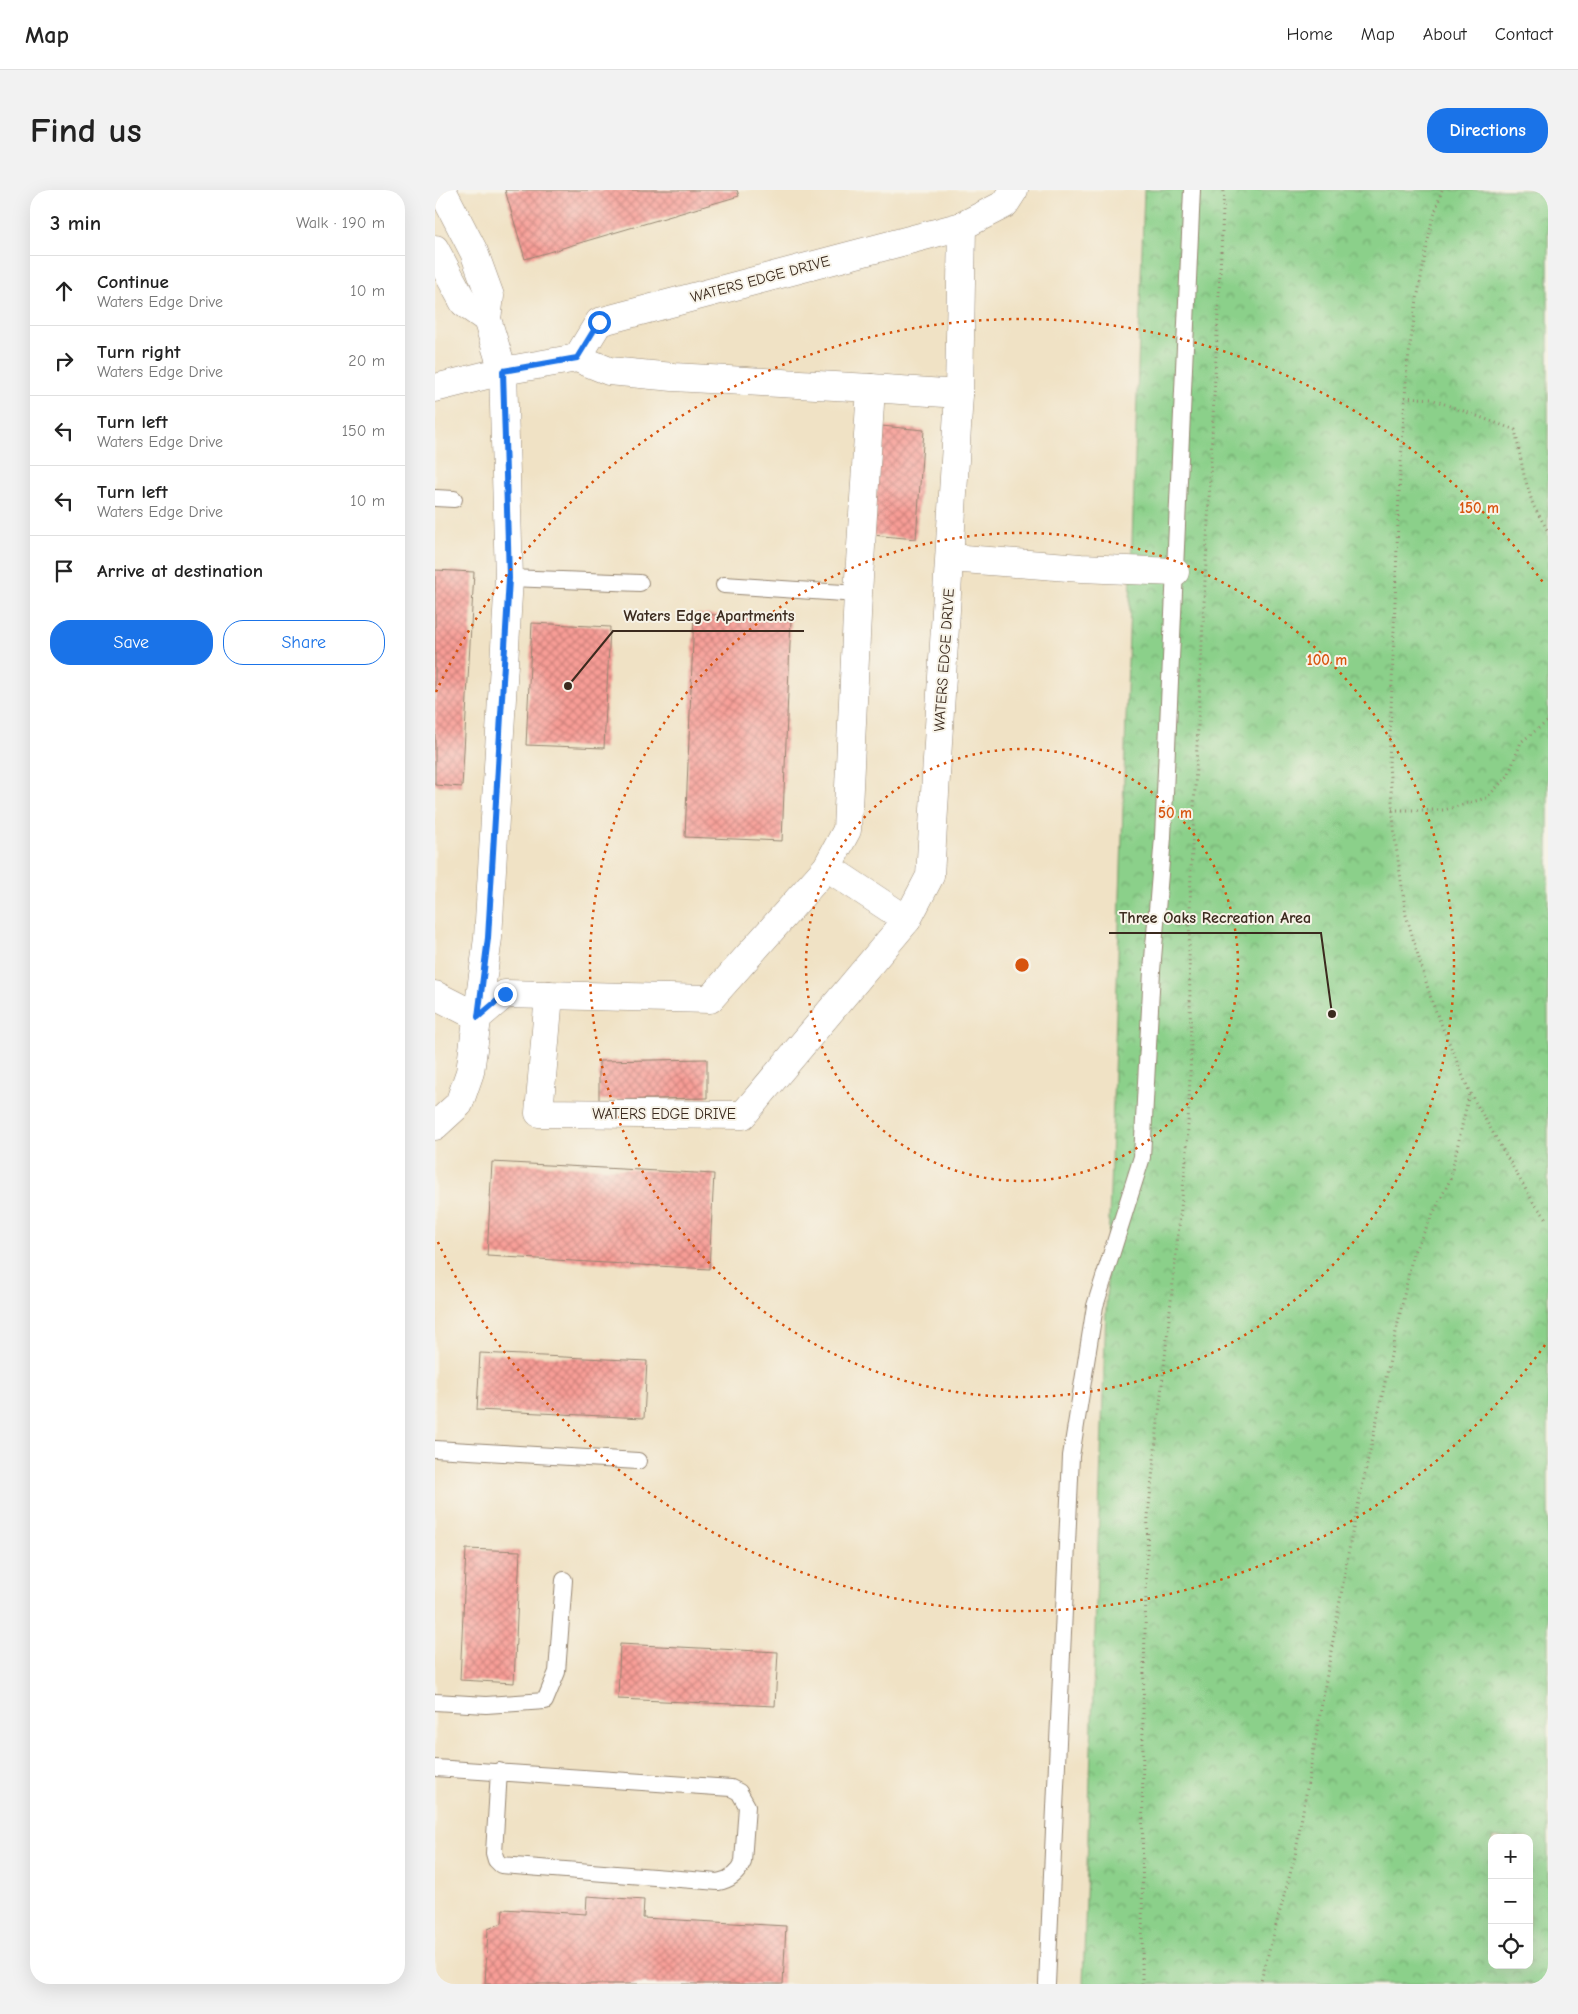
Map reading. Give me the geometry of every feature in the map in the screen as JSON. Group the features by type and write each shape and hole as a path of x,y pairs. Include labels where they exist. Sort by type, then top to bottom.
{"street":[{"path":"435,1126 459,1104 470,1072 478,1017 488,938 509,578 503,371 487,319 490,296 474,252 442,190"},
{"name":"WATERS EDGE DRIVE","path":"577,358 599,322 962,226 1005,204 1014,190"},
{"name":"WATERS EDGE DRIVE","path":"549,995 539,1112 743,1115 907,920 930,876 959,394 962,226"},
{"path":"435,249 464,303 487,319"},
{"path":"435,388 503,371 577,358 609,371 673,377 959,394"},
{"path":"478,1017 505,994 710,999 827,867 847,830 858,594 871,388"},
{"path":"950,558 1081,568 1175,572"},
{"path":"827,867 907,920"},
{"path":"435,995 478,1017"}],"lane":[{"path":"1047,1984 1071,1456 1095,1306 1142,1157 1152,971 1163,837 1192,190"},
{"path":"435,498 454,499"},
{"path":"509,578 640,583"},
{"path":"724,585 858,594"},
{"path":"435,1449 638,1461"},
{"path":"435,1702 486,1705 545,1701 557,1672 564,1580"},
{"path":"435,1768 499,1771 731,1788 739,1792 747,1806 743,1862 740,1869 733,1875 725,1881 718,1882 501,1865 496,1860 494,1853 499,1771"}],"path":[{"path":"1142,1984 1143,1708 1148,1516 1187,1152 1191,1050 1189,950 1191,870 1224,190"},
{"path":"1442,190 1431,224 1407,367 1399,493 1389,765 1395,840 1406,915 1432,1002 1469,1093 1533,1202 1548,1220"},
{"path":"1405,397 1431,399 1515,430 1524,475 1533,505 1548,531"},
{"path":"1392,810 1444,810 1486,798 1508,776 1521,742 1548,721"},
{"path":"1260,1984 1295,1856 1351,1538 1413,1254 1450,1180 1469,1093"}],"green space":[{"path":"1144,190 1548,190 1548,1984 1083,1984"}],"building":[{"path":"505,190 737,190 739,196 525,259"},
{"path":"881,426 924,430 916,539 872,535"},
{"path":"435,570 474,572 462,787 435,785"},
{"path":"694,614 791,618 782,841 685,837"},
{"path":"532,623 610,627 604,748 526,745"},
{"path":"707,1059 707,1098 599,1100 599,1061"},
{"path":"492,1162 714,1174 709,1269 487,1256"},
{"path":"480,1353 647,1361 644,1418 477,1410"},
{"path":"466,1549 520,1551 514,1683 460,1680"},
{"path":"620,1644 778,1652 775,1706 618,1699"},
{"path":"587,1896 644,1900 643,1918 786,1926 783,1984 485,1984 488,1929 502,1923 503,1909 586,1914"}],"place":[{"name":"Waters Edge Apartments","path":"568,686"},
{"name":"Three Oaks Recreation Area","path":"1332,1014"}],"route":[{"path":"505,994 478,1017 488,938 509,578 503,371 577,358 599,322"}]}
